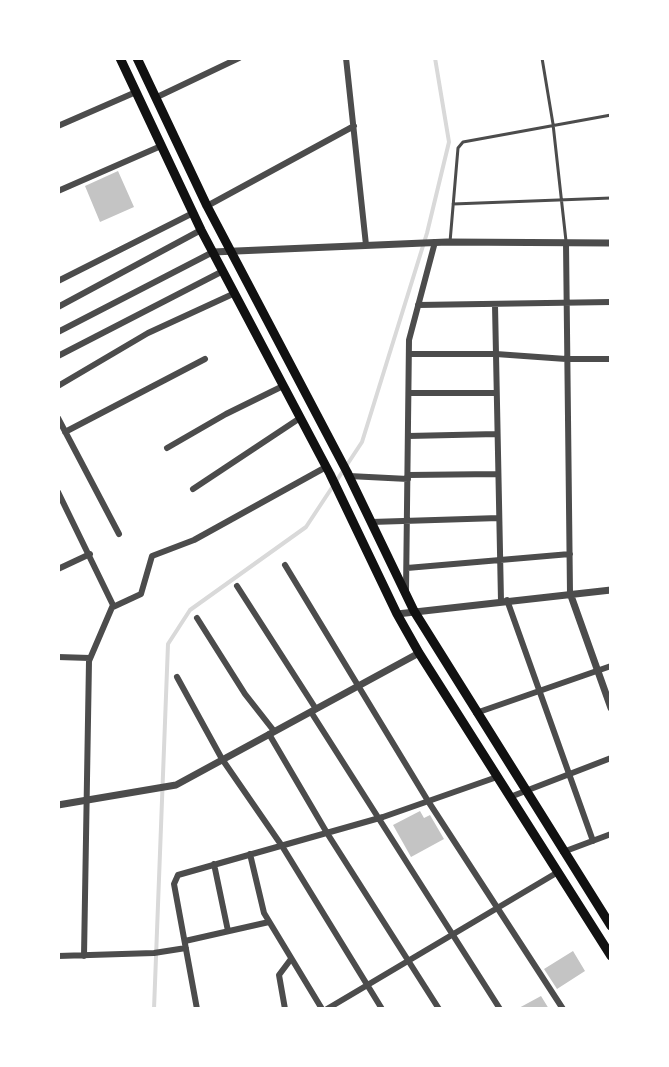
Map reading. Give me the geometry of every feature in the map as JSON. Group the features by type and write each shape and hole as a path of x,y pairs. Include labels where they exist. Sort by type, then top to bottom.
{"main road":[{"path":"120,58 201,230 328,471 397,614 611,956"},
{"path":"137,58 207,206 348,474 414,611 611,926"}],"street":[{"path":"154,99 239,58"},
{"path":"346,58 366,245"},
{"path":"58,126 136,92"},
{"path":"207,206 354,126"},
{"path":"58,191 161,146"},
{"path":"58,281 193,213"},
{"path":"58,307 201,230"},
{"path":"406,596 409,354 411,331 435,242"},
{"path":"58,332 213,252 435,242 611,243"},
{"path":"566,243 570,593 611,708"},
{"path":"58,356 223,271"},
{"path":"58,386 148,333 235,293"},
{"path":"418,305 611,302"},
{"path":"495,305 500,560 504,601 541,690 593,841"},
{"path":"409,354 611,359"},
{"path":"65,432 205,359"},
{"path":"167,448 283,386"},
{"path":"409,393 496,393"},
{"path":"58,418 119,534"},
{"path":"193,489 300,418"},
{"path":"408,436 497,434"},
{"path":"113,607 141,594 152,556 194,540 328,471"},
{"path":"348,474 408,477 498,474"},
{"path":"58,492 111,596 113,607 90,658 84,956"},
{"path":"371,522 499,518"},
{"path":"58,569 90,554"},
{"path":"407,568 570,554"},
{"path":"285,565 356,687 563,1009"},
{"path":"237,586 451,935 500,1009"},
{"path":"397,614 611,590"},
{"path":"197,618 272,733 327,833 439,1009"},
{"path":"58,805 176,785 419,653"},
{"path":"58,657 90,658"},
{"path":"476,713 611,666"},
{"path":"177,677 222,759 282,846 382,1009"},
{"path":"510,798 611,758"},
{"path":"197,1009 175,880 182,872 379,818 497,777"},
{"path":"563,852 611,834"},
{"path":"250,854 261,904 269,922 325,1009 558,872"},
{"path":"214,864 228,931"},
{"path":"58,956 170,951 228,931 269,922"},
{"path":"285,1009 279,975 291,959"}],"lane":[{"path":"542,58 553,124 566,243"},
{"path":"450,242 458,148 463,142 611,115"},
{"path":"453,204 611,198"}],"building":[{"path":"118,171 134,207 100,222 85,186"},
{"path":"420,811 424,818 430,815 444,839 411,857 393,825"},
{"path":"573,951 585,971 557,989 544,969"},
{"path":"541,996 549,1009 517,1009"}],"waterway":[{"path":"154,1009 168,644 190,610 306,527 362,442 427,233 449,142 435,58"}]}
